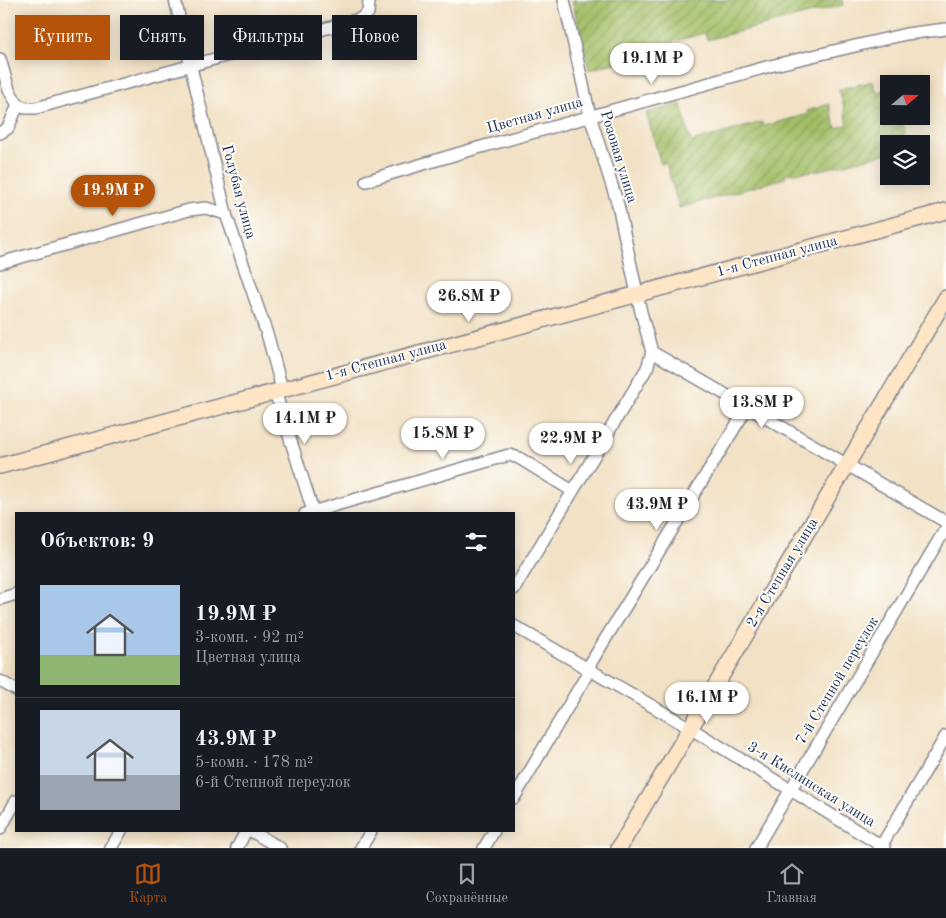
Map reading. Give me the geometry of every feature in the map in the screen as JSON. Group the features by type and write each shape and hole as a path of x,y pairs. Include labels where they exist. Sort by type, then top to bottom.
{"street":[{"name":"Голубая улица","path":"175,0 192,64 226,214 268,337 279,390"},
{"path":"0,59 8,90 18,105 25,108 36,108 192,64 360,20 368,13 369,0"},
{"name":"Розовая улица","path":"564,0 590,116 618,205 652,352"},
{"name":"Цветная улица","path":"366,181 770,66 906,34 946,29"},
{"path":"0,133 8,128 18,105"},
{"path":"0,263 189,210 206,208 226,214"},
{"name":"1-я Степная улица","path":"0,466 946,212"},
{"name":"2-я Степная улица","path":"619,848 946,298"},
{"path":"515,587 571,490 647,368 652,352 946,522"},
{"path":"279,390 312,512"},
{"path":"515,796 588,670 748,406"},
{"path":"315,512 509,455 519,458 571,490"},
{"name":"7-й Степной переулок","path":"756,848 946,528"},
{"path":"0,599 15,594"},
{"name":"3-я Кислинская улица","path":"515,627 690,728 882,847"},
{"path":"0,681 15,689"},
{"path":"882,847 946,736"},
{"path":"0,829 15,803"},
{"path":"111,848 120,832"},
{"path":"237,848 245,832"},
{"path":"253,832 280,848"},
{"path":"361,848 370,832"},
{"path":"484,848 493,832"}],"green space":[{"path":"572,0 842,0 843,5 707,40 705,33 628,54 629,59 589,70"},
{"path":"873,81 876,92 880,91 880,125 903,125 906,135 880,135 880,155 816,171 785,174 785,178 679,208 666,163 661,164 646,113 681,104 691,142 762,122 763,126 808,114 807,111 829,104 836,128 848,124 839,89"}]}
